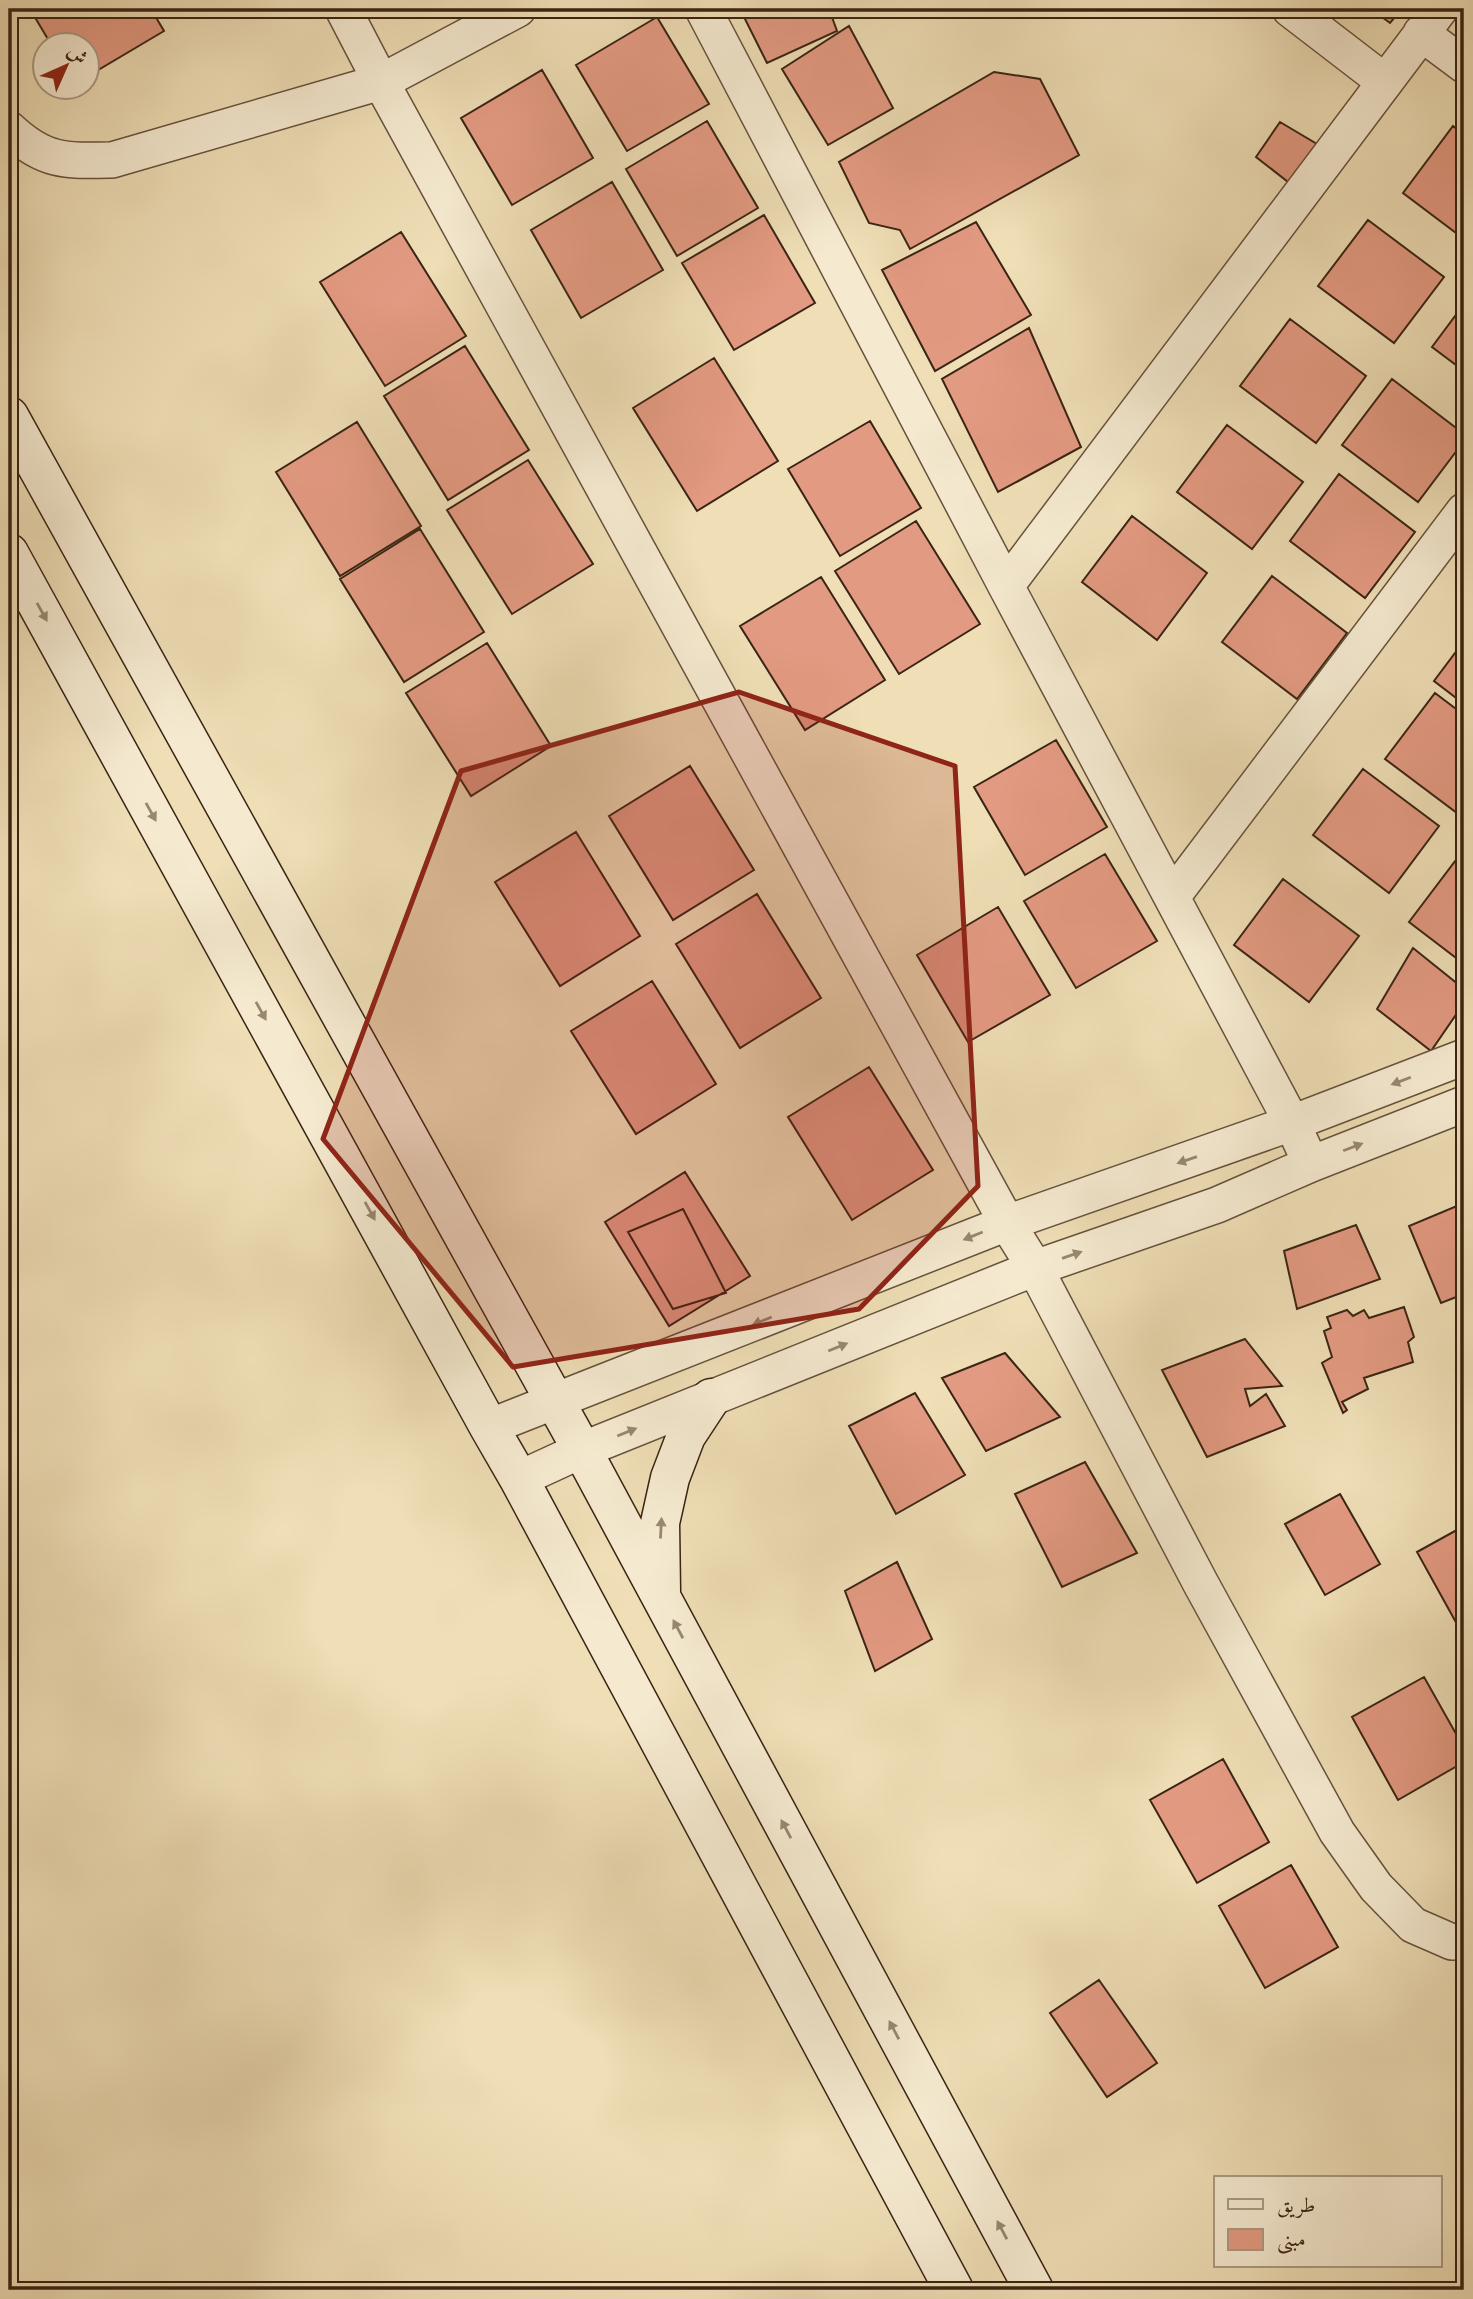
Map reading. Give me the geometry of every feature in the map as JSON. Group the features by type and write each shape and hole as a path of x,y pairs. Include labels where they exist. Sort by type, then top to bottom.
{"street":[{"path":"343,9 1007,1223 1035,1268 1200,1584 1337,1832 1376,1887 1413,1925 1452,1942 1464,1941"},
{"path":"9,129 23,142 46,156 75,161 112,160 381,82 518,9"},
{"path":"703,9 1292,1123 1311,1164"},
{"path":"1290,9 1385,82"},
{"path":"1006,586 1430,21 1464,65"},
{"path":"9,416 582,1450 1034,2290"},
{"path":"1172,897 1464,511"},
{"path":"9,552 519,1479 954,2290"},
{"path":"489,1427 1007,1223 1292,1123 1464,1057"},
{"path":"519,1479 582,1450 1035,1268 1217,1205 1311,1164 1464,1104"},
{"path":"661,1596 660,1523 670,1478 686,1436 711,1398"}],"highlighted area":[{"path":"739,692 955,766 978,1186 859,1309 513,1367 323,1139 461,771"}],"building":[{"path":"30,9 151,9 164,31 102,68 102,32 44,32"},
{"path":"740,9 829,9 837,31 767,63"},
{"path":"1371,9 1402,9 1390,23"},
{"path":"657,17 709,104 627,151 576,65"},
{"path":"849,26 893,108 828,145 782,69"},
{"path":"542,70 593,158 512,205 461,118"},
{"path":"994,72 1040,79 1079,155 910,249 900,230 869,223 839,162"},
{"path":"707,121 758,208 677,256 626,169"},
{"path":"1280,122 1322,147 1292,185 1256,157"},
{"path":"1453,126 1464,135 1464,239 1403,193"},
{"path":"612,182 663,270 581,318 531,230"},
{"path":"764,215 815,303 734,350 682,263"},
{"path":"1368,220 1444,277 1394,343 1318,286"},
{"path":"976,222 1031,315 935,371 882,270"},
{"path":"401,232 466,336 385,386 320,282"},
{"path":"1464,304 1464,371 1432,347"},
{"path":"1290,319 1366,376 1316,443 1240,386"},
{"path":"1029,328 1081,447 998,492 942,379"},
{"path":"465,346 529,450 448,500 384,396"},
{"path":"714,358 778,461 697,511 633,408"},
{"path":"1392,379 1464,434 1464,441 1418,502 1342,445"},
{"path":"870,421 921,508 840,556 788,469"},
{"path":"357,422 421,526 340,576 276,472"},
{"path":"1227,425 1303,482 1252,549 1177,492"},
{"path":"528,460 593,564 512,614 447,510"},
{"path":"1339,474 1415,532 1365,598 1290,541"},
{"path":"1132,516 1207,573 1157,640 1082,582"},
{"path":"916,521 980,624 899,674 835,571"},
{"path":"420,529 484,632 404,682 340,579"},
{"path":"1272,576 1347,633 1297,699 1222,642"},
{"path":"821,577 885,680 805,730 740,626"},
{"path":"1464,641 1464,704 1434,681"},
{"path":"487,643 551,746 471,796 406,693"},
{"path":"1435,693 1464,715 1464,812 1461,816 1385,759"},
{"path":"1056,740 1107,827 1025,875 974,787"},
{"path":"690,766 754,870 673,920 609,816"},
{"path":"1363,769 1439,826 1389,893 1313,835"},
{"path":"576,832 640,936 560,986 495,882"},
{"path":"1105,854 1157,941 1076,988 1024,901"},
{"path":"1459,856 1464,860 1464,964 1409,922"},
{"path":"1283,879 1359,936 1309,1002 1234,945"},
{"path":"757,894 821,998 740,1048 676,944"},
{"path":"998,907 1050,995 968,1042 917,955"},
{"path":"1413,948 1464,989 1464,1003 1431,1051 1377,1009"},
{"path":"652,981 716,1084 636,1134 571,1031"},
{"path":"869,1067 933,1170 852,1220 788,1117"},
{"path":"685,1172 750,1276 669,1326 605,1222"},
{"path":"1464,1203 1464,1294 1441,1303 1409,1226"},
{"path":"683,1209 726,1293 673,1309 628,1232"},
{"path":"1356,1225 1380,1279 1297,1309 1284,1251"},
{"path":"1404,1307 1414,1337 1408,1342 1413,1362 1364,1378 1368,1389 1342,1402 1347,1410 1343,1413 1322,1363 1332,1357 1324,1331 1331,1328 1327,1317 1347,1310 1353,1316 1364,1310 1369,1318"},
{"path":"1245,1339 1282,1386 1245,1389 1250,1406 1266,1394 1285,1426 1207,1457 1162,1370"},
{"path":"1005,1353 1060,1417 986,1451 942,1378"},
{"path":"915,1393 965,1475 896,1514 849,1426"},
{"path":"1085,1462 1137,1553 1062,1587 1015,1494"},
{"path":"1340,1494 1380,1564 1325,1595 1285,1524"},
{"path":"1464,1526 1464,1634 1463,1635 1417,1552"},
{"path":"897,1562 932,1639 875,1671 845,1591"},
{"path":"1424,1677 1464,1748 1464,1762 1398,1800 1352,1717"},
{"path":"1223,1759 1269,1842 1197,1883 1150,1800"},
{"path":"1291,1865 1338,1947 1265,1988 1219,1906"},
{"path":"1099,1980 1157,2063 1107,2097 1050,2013"}]}
